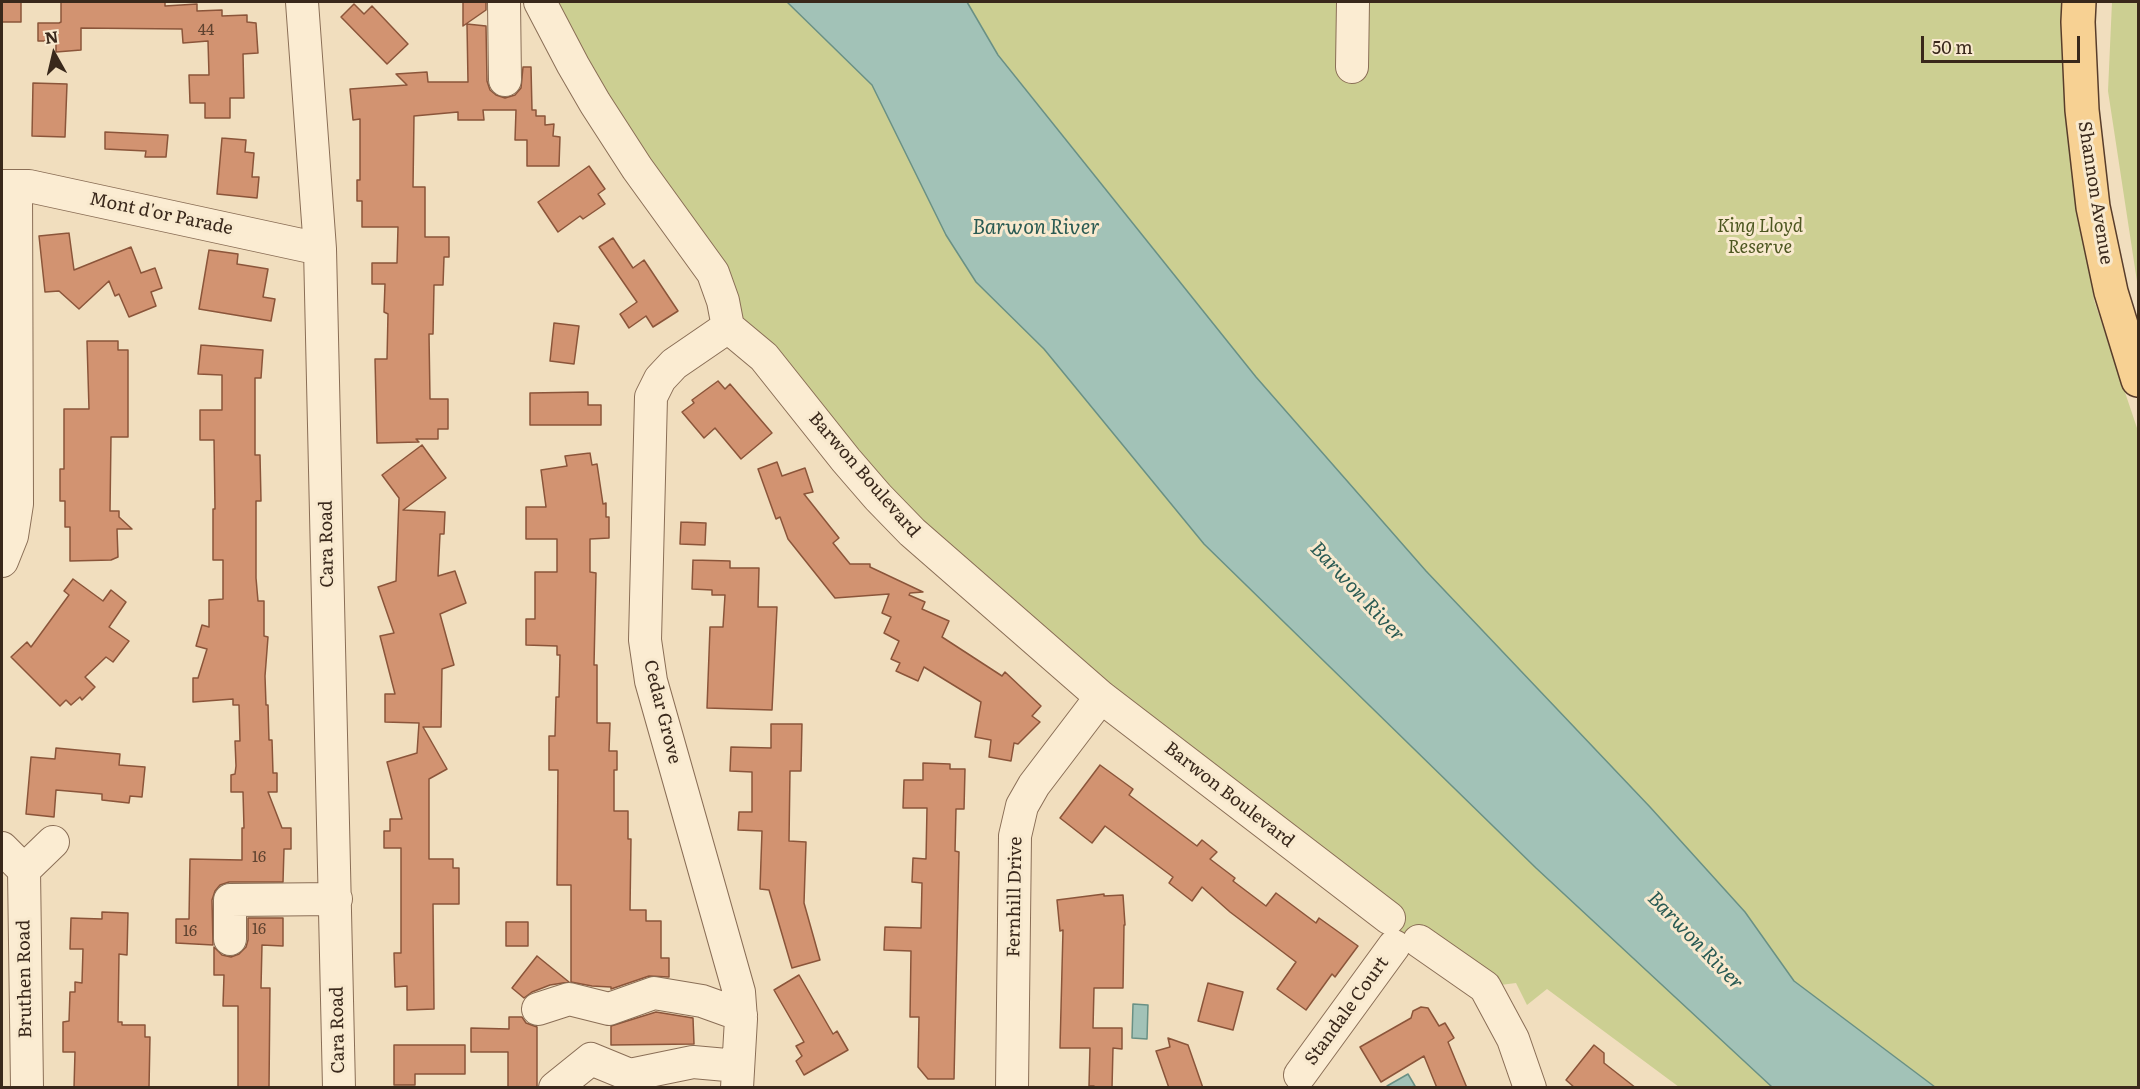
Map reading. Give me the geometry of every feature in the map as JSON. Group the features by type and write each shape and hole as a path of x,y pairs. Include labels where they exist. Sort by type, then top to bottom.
{"main road":[{"name":"Shannon Avenue","path":"2079,2 2082,110 2093,207 2111,292 2139,380"}],"street":[{"name":"Cara Road","path":"302,2 320,249 339,1088"},
{"path":"504,2 504,80"},
{"path":"540,2 595,103 712,273 723,301 728,327"},
{"path":"1352,67 1353,2"},
{"name":"Mont d'or Parade","path":"9,186 29,186 320,249"},
{"path":"2,561 12,536 17,504 9,186"},
{"name":"Barwon Boulevard","path":"728,327 764,357 846,460 912,532 1101,697 1401,935 1485,987 1513,1039 1530,1088"},
{"name":"Cedar Grove","path":"728,327 674,364 660,380 651,398 645,640 651,681 739,992 741,1015 738,1077"},
{"name":"Fernhill Drive","path":"1012,1088 1016,836 1022,806 1034,785 1101,697"},
{"path":"2,848 24,870 52,842"},
{"name":"Bruthen Road","path":"24,870 27,1088"},
{"path":"230,939 230,900 336,899"},
{"name":"Standale Court","path":"1300,1075 1401,935"},
{"path":"538,1009 569,999 609,1009 654,993 702,1000 741,1015"},
{"path":"555,1088 591,1059 630,1075 693,1062 738,1077"}],"green space":[{"path":"540,2 787,2 872,85 946,235 976,282 1044,349 1204,544 1536,868 1772,1087 1679,1087 1547,989 1527,1005 1516,983 1485,987 1386,936 1385,930 912,532 764,357"},
{"name":"King Lloyd Reserve","path":"967,2 2067,2 2071,116 2094,300 2138,431 2138,1087 1935,1087 1794,981 1745,912 1650,807 1426,571 1256,377 998,54"},
{"path":"2112,2 2138,2 2138,288 2108,91"}],"water":[{"name":"Barwon River","path":"787,2 967,2 998,55 1256,377 1426,571 1650,807 1745,912 1794,981 1935,1087 1772,1087 1536,868 1204,544 1044,349 976,282 946,235 872,85"},
{"path":"1133,1004 1148,1005 1147,1039 1132,1038"},
{"path":"1408,1074 1415,1086 1387,1086"}],"building":[{"path":"2,2 21,2 21,22 2,22"},
{"path":"61,2 165,2 165,6 197,4 197,11 222,10 222,16 247,15 247,22 256,23 258,53 243,54 244,98 230,98 230,118 205,118 205,103 190,103 189,75 209,75 208,41 183,43 182,29 81,28 81,50 56,52 56,41 38,41 38,23 61,22"},
{"path":"463,2 486,2 486,10 463,26"},
{"path":"354,4 364,14 372,6 408,44 387,64 341,17"},
{"path":"467,24 486,26 487,81 490,90 496,95 505,98 515,95 521,88 523,67 531,67 532,110 536,110 536,116 545,116 545,125 554,124 553,136 560,137 559,166 527,166 527,140 515,140 516,110 483,110 484,120 458,120 458,112 414,116 413,187 425,187 425,237 449,237 449,257 444,257 443,285 434,285 433,334 429,334 430,399 448,399 448,429 438,429 438,439 377,443 375,359 387,359 388,314 384,312 385,284 372,284 372,263 397,263 398,227 362,227 362,201 357,201 357,180 360,180 360,119 353,120 350,89 407,85 396,74 427,72 428,82 468,82"},
{"path":"33,83 67,84 65,137 32,136"},
{"path":"105,132 168,135 166,157 145,157 146,151 105,149"},
{"path":"222,138 246,140 245,152 254,153 252,177 259,177 257,198 217,194"},
{"path":"589,166 605,189 598,194 605,204 583,219 580,216 558,232 538,202"},
{"path":"69,233 74,270 131,247 141,273 155,268 162,288 151,292 156,306 129,317 119,294 115,296 109,281 79,309 59,291 45,292 39,236"},
{"path":"613,238 633,268 644,260 678,311 653,327 646,316 629,328 620,314 637,302 599,247"},
{"path":"209,250 238,254 237,264 268,269 263,297 275,299 271,321 199,309"},
{"path":"554,323 579,326 574,364 550,361"},
{"path":"87,341 118,341 118,350 128,350 128,437 111,437 110,511 119,511 119,517 132,529 117,529 118,557 111,560 70,561 70,527 65,527 65,501 60,501 60,469 64,469 64,409 89,409"},
{"path":"201,345 263,350 261,378 255,378 255,455 260,455 261,501 256,501 256,578 258,601 264,601 264,636 268,637 265,676 266,705 268,705 269,740 272,740 273,773 277,773 277,792 268,792 282,828 291,828 291,849 284,849 283,882 229,882 220,885 215,891 212,900 213,945 176,943 176,919 189,919 190,859 242,860 242,828 244,828 243,792 231,792 231,775 235,774 236,766 235,741 240,741 239,705 233,705 233,699 193,702 193,678 198,678 207,649 196,646 202,625 209,627 209,600 223,599 223,560 213,560 214,440 200,440 200,410 222,410 222,375 198,374"},
{"path":"718,381 725,389 730,384 772,433 741,459 715,428 704,438 682,412 694,403 692,400"},
{"path":"588,392 588,405 601,405 601,425 530,425 530,393"},
{"path":"422,445 446,478 403,510 445,512 444,534 440,534 438,576 455,571 466,603 440,614 454,665 442,669 441,727 423,727 447,769 429,779 429,859 453,859 453,868 459,868 459,904 433,904 434,1009 407,1010 407,986 395,987 394,953 401,953 401,848 384,848 384,831 390,831 390,819 402,819 387,762 417,753 419,723 385,722 385,694 395,694 380,636 394,633 378,587 396,581 399,498 382,475"},
{"path":"590,453 592,465 597,464 603,504 606,503 606,517 609,517 609,538 590,539 590,572 596,573 594,665 597,665 597,723 610,723 609,751 617,751 617,770 614,770 614,811 628,811 628,839 631,839 630,910 646,910 646,921 661,921 661,958 669,958 669,977 649,976 611,989 611,987 571,982 571,885 557,885 558,770 549,770 549,736 555,736 560,655 557,655 557,646 526,645 526,619 535,619 535,572 557,572 557,539 526,539 526,507 546,507 541,470 567,466 565,456"},
{"path":"777,462 782,476 805,468 813,492 804,494 839,538 833,543 850,564 870,564 870,567 923,592 909,595 925,602 922,609 949,621 942,637 1002,676 1005,672 1041,706 1032,716 1040,722 1018,744 1014,743 1011,761 989,757 991,740 975,737 981,702 924,667 918,681 896,671 900,663 891,659 899,641 884,633 891,617 882,613 889,594 835,598 788,539 780,517 776,519 758,469"},
{"path":"681,522 706,523 705,545 680,544"},
{"path":"693,560 730,561 730,568 759,568 758,607 777,607 772,710 707,708 710,627 723,627 725,595 712,595 712,590 692,589"},
{"path":"73,579 103,601 111,590 126,602 109,627 129,641 113,662 106,657 85,677 95,687 82,700 80,697 71,705 66,700 60,706 11,657 27,642 31,647 69,595 64,591"},
{"path":"771,724 802,724 801,771 790,771 789,841 806,842 804,903 820,960 792,968 769,890 760,889 762,831 738,830 739,812 752,812 752,772 730,771 731,747 771,748"},
{"path":"56,748 120,754 119,765 145,767 142,797 130,796 129,803 102,800 102,794 56,790 54,817 26,814 31,757 55,759"},
{"path":"923,763 950,764 950,769 965,769 964,809 956,809 955,851 959,852 954,1079 928,1079 918,1067 919,1017 910,1017 911,951 884,950 885,927 921,928 922,883 912,882 913,858 926,859 927,808 903,808 904,780 923,780"},
{"path":"1100,765 1133,789 1129,795 1197,846 1202,840 1217,852 1210,859 1235,878 1233,881 1266,906 1276,893 1316,923 1319,918 1358,946 1335,977 1332,974 1306,1010 1277,989 1296,962 1230,912 1202,887 1192,901 1169,883 1173,877 1105,826 1092,843 1060,818"},
{"path":"1104,894 1104,896 1123,895 1125,925 1123,988 1094,988 1093,1028 1122,1028 1122,1049 1113,1048 1112,1088 1094,1088 1094,1086 1089,1086 1090,1048 1060,1048 1063,930 1060,931 1057,900"},
{"path":"102,912 128,913 127,955 119,954 118,1022 122,1022 122,1025 145,1025 145,1037 150,1037 149,1088 74,1088 75,1052 63,1052 63,1022 69,1021 70,992 75,992 75,982 82,983 83,949 70,949 71,918 102,919"},
{"path":"248,918 283,918 283,946 262,945 261,988 270,988 269,1088 238,1088 238,1006 223,1006 224,975 214,975 214,947 222,955 231,957 239,954 246,947 248,940"},
{"path":"506,922 528,922 528,946 506,946"},
{"path":"537,956 569,982 550,985 524,998 512,988"},
{"path":"799,975 833,1034 837,1031 848,1050 804,1075 796,1061 802,1056 796,1046 804,1042 774,990"},
{"path":"1208,983 1243,992 1233,1030 1198,1021"},
{"path":"1421,1007 1428,1008 1439,1026 1445,1023 1454,1038 1448,1042 1467,1088 1437,1088 1424,1056 1381,1082 1360,1047 1411,1018 1413,1011"},
{"path":"656,1012 693,1018 694,1044 611,1045 611,1026"},
{"path":"509,1017 522,1017 526,1023 537,1027 537,1088 508,1088 508,1052 471,1052 471,1028 509,1029"},
{"path":"1168,1038 1188,1045 1203,1088 1169,1088 1156,1051 1170,1047"},
{"path":"394,1045 465,1045 465,1074 415,1074 415,1085 394,1085"},
{"path":"1594,1045 1604,1053 1604,1063 1636,1088 1575,1088 1566,1080"}]}
